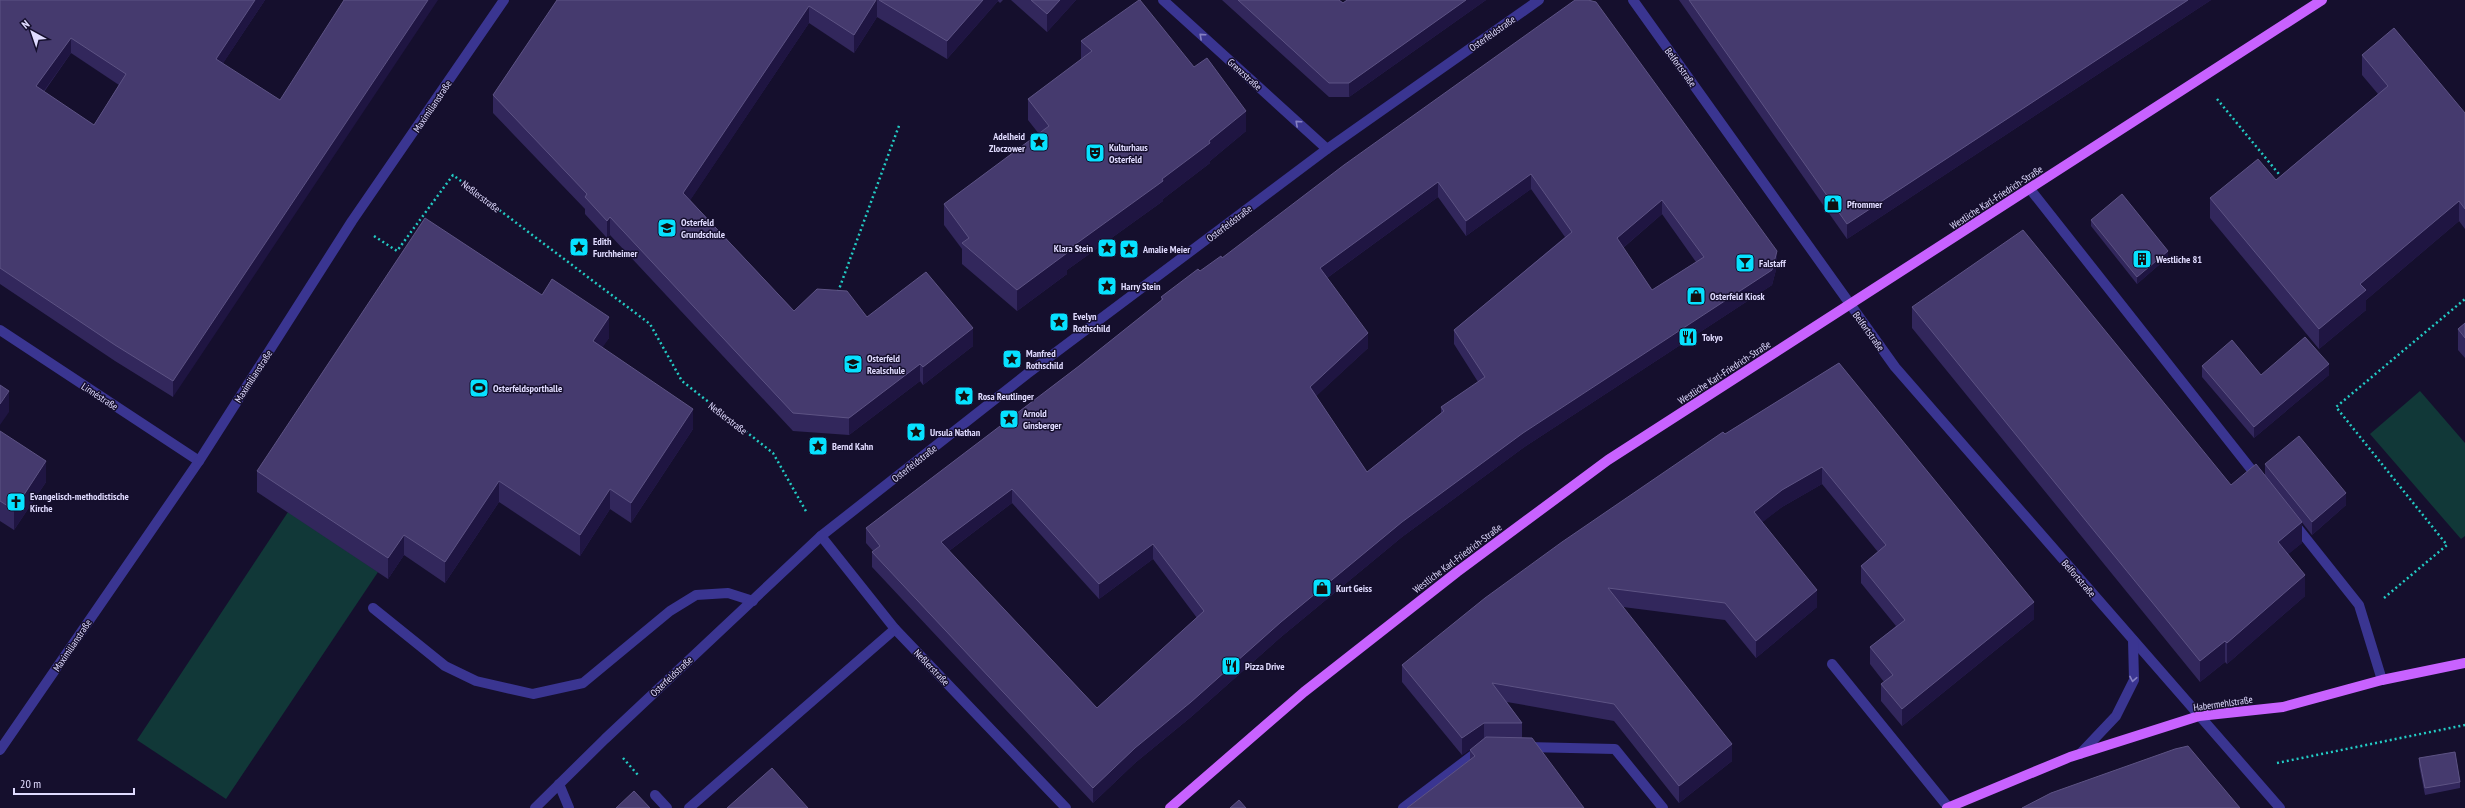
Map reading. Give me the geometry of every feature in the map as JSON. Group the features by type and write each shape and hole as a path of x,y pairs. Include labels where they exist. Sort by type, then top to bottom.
{"main road":[{"name":"Westliche Karl-Friedrich-Straße","path":"1170,808 1311,687 1457,572 1608,460 2322,0"},
{"name":"Habermehlstraße","path":"1948,807 2080,754 2199,716 2282,707 2382,680 2465,663"}],"street":[{"name":"Maximilianstraße","path":"0,750 199,461 352,221 504,0"},
{"name":"Grenzstraße","path":"1163,0 1327,149"},
{"name":"Osterfeldstraße","path":"535,808 605,739 697,659 752,601 821,536 1027,374 1327,149 1539,0"},
{"name":"Belfortstraße","path":"1633,0 1895,367 2280,808"},
{"path":"2030,189 2266,487"},
{"name":"Linnéstraße","path":"0,330 199,461"},
{"path":"2285,512 2359,605 2382,680"},
{"name":"Neßlerstraße","path":"821,536 895,629 1066,808"},
{"path":"373,608 445,666 476,681 533,694 583,683 664,616 696,595 728,592 752,601"},
{"path":"689,808 895,629"},
{"path":"2080,754 2116,716 2134,680 2133,640"},
{"path":"1832,664 1948,807"},
{"path":"1403,808 1484,746 1492,746"},
{"path":"1515,747 1615,749 1663,808"},
{"path":"559,784 569,808"},
{"path":"655,795 667,808"}],"path":[{"path":"2200,78 2286,183"},
{"path":"837,293 900,123"},
{"name":"Neßlerstraße","path":"352,221 397,251 453,175 650,324 682,381 773,453 821,536"},
{"path":"2362,616 2447,545 2336,407 2465,299"},
{"path":"2247,770 2465,725"},
{"path":"605,739 655,795"}],"green space":[{"path":"2420,391 2465,443 2465,536 2461,539 2370,434"},
{"path":"288,512 378,572 226,799 137,740"}],"building":[{"path":"0,0 255,0 216,59 280,100 344,0 428,0 173,381 115,345 0,268","holes":["71,38 126,74 94,125 36,86"]},
{"path":"557,0 876,0 854,35 809,6 683,193 794,311 817,289 847,291 867,317 926,272 973,328 923,367 920,364 849,418 793,413 610,217 607,221 585,197 587,194 493,95"},
{"path":"879,0 983,0 947,41"},
{"path":"1031,0 1060,0 1047,14"},
{"path":"1139,0 1194,67 1207,58 1246,111 1209,141 1210,143 1162,179 1163,181 1066,251 1067,253 1017,290 962,243 969,238 944,204 1049,126 1028,99 1092,51 1081,41"},
{"path":"1238,0 1339,0 1343,3 1347,0 1466,0 1349,83 1329,83"},
{"path":"1575,0 1588,0 1596,2 1777,251 1772,270 1523,433 1402,522 1281,622 1191,702 1135,748 1093,788 872,552 880,546 866,528 1079,366 1163,299 1161,297 1198,269 1200,271 1221,256 1222,258 1344,165","holes":["1531,174 1572,232 1454,330 1485,377 1441,407 1444,411 1367,472 1310,387 1368,333 1320,268 1438,182 1466,221","1662,200 1704,257 1652,290 1617,238","1012,489 1099,584 1153,544 1204,611 1097,708 941,542"]},
{"path":"1689,0 2188,0 1847,224"},
{"path":"2394,28 2465,113 2465,209 2459,201 2360,284 2366,290 2319,329 2210,198 2258,159 2276,180 2388,86 2362,55"},
{"path":"2122,194 2168,251 2137,277 2091,220"},
{"name":"Osterfeldsporthalle","path":"425,218 542,295 552,279 609,317 593,341 693,409 631,503 610,489 580,535 499,481 445,562 404,535 388,558 257,471"},
{"path":"2023,230 2231,485 2256,464 2302,522 2278,542 2305,575 2227,643 2225,641 2200,661 1912,307"},
{"path":"2465,323 2465,338 2458,329"},
{"path":"2305,337 2329,364 2254,427 2202,366 2232,340 2261,375"},
{"path":"1839,363 2034,602 1902,709 1881,684 1893,675 1870,647 1905,620 1861,566 1886,545 1822,467 1782,490 1754,512 1817,590 1756,641 1725,603 1608,588 1732,744 1679,786 1614,704 1492,683 1522,723 1484,723 1462,738 1402,665 1485,598 1562,542 1723,432 1725,434"},
{"path":"0,385 9,391 0,404"},
{"path":"0,431 46,461 14,510 0,501"},
{"path":"2299,436 2346,493 2312,522 2265,464"},
{"path":"1486,737 1532,738 1584,808 1407,808 1475,756 1470,750"},
{"path":"2188,746 2240,808 2022,808 2051,793 2175,749"},
{"path":"2455,752 2460,782 2425,788 2419,758"},
{"path":"772,768 808,808 727,808"},
{"path":"634,791 650,808 616,808"},
{"path":"1239,800 1246,808 1230,808"}],"place":[{"name":"Adelheid Zloczower","path":"1039,142"},
{"name":"Kulturhaus Osterfeld","path":"1095,153"},
{"name":"Pfrommer","path":"1833,204"},
{"name":"Osterfeld Grundschule","path":"667,228"},
{"name":"Edith Furchheimer","path":"579,247"},
{"name":"Klara Stein","path":"1107,248"},
{"name":"Amalie Meier","path":"1129,249"},
{"name":"Westliche 81","path":"2142,259"},
{"name":"Falstaff","path":"1745,263"},
{"name":"Harry Stein","path":"1107,286"},
{"name":"Osterfeld Kiosk","path":"1696,296"},
{"name":"Evelyn Rothschild","path":"1059,322"},
{"name":"Tokyo","path":"1688,337"},
{"name":"Manfred Rothschild","path":"1012,359"},
{"name":"Osterfeld Realschule","path":"853,364"},
{"name":"Osterfeldsporthalle","path":"479,388"},
{"name":"Rosa Reutlinger","path":"964,396"},
{"name":"Arnold Ginsberger","path":"1009,419"},
{"name":"Ursula Nathan","path":"916,432"},
{"name":"Bernd Kahn","path":"818,446"},
{"name":"Evangelisch-methodistische Kirche","path":"16,502"},
{"name":"Kurt Geiss","path":"1322,588"},
{"name":"Pizza Drive","path":"1231,666"}]}
